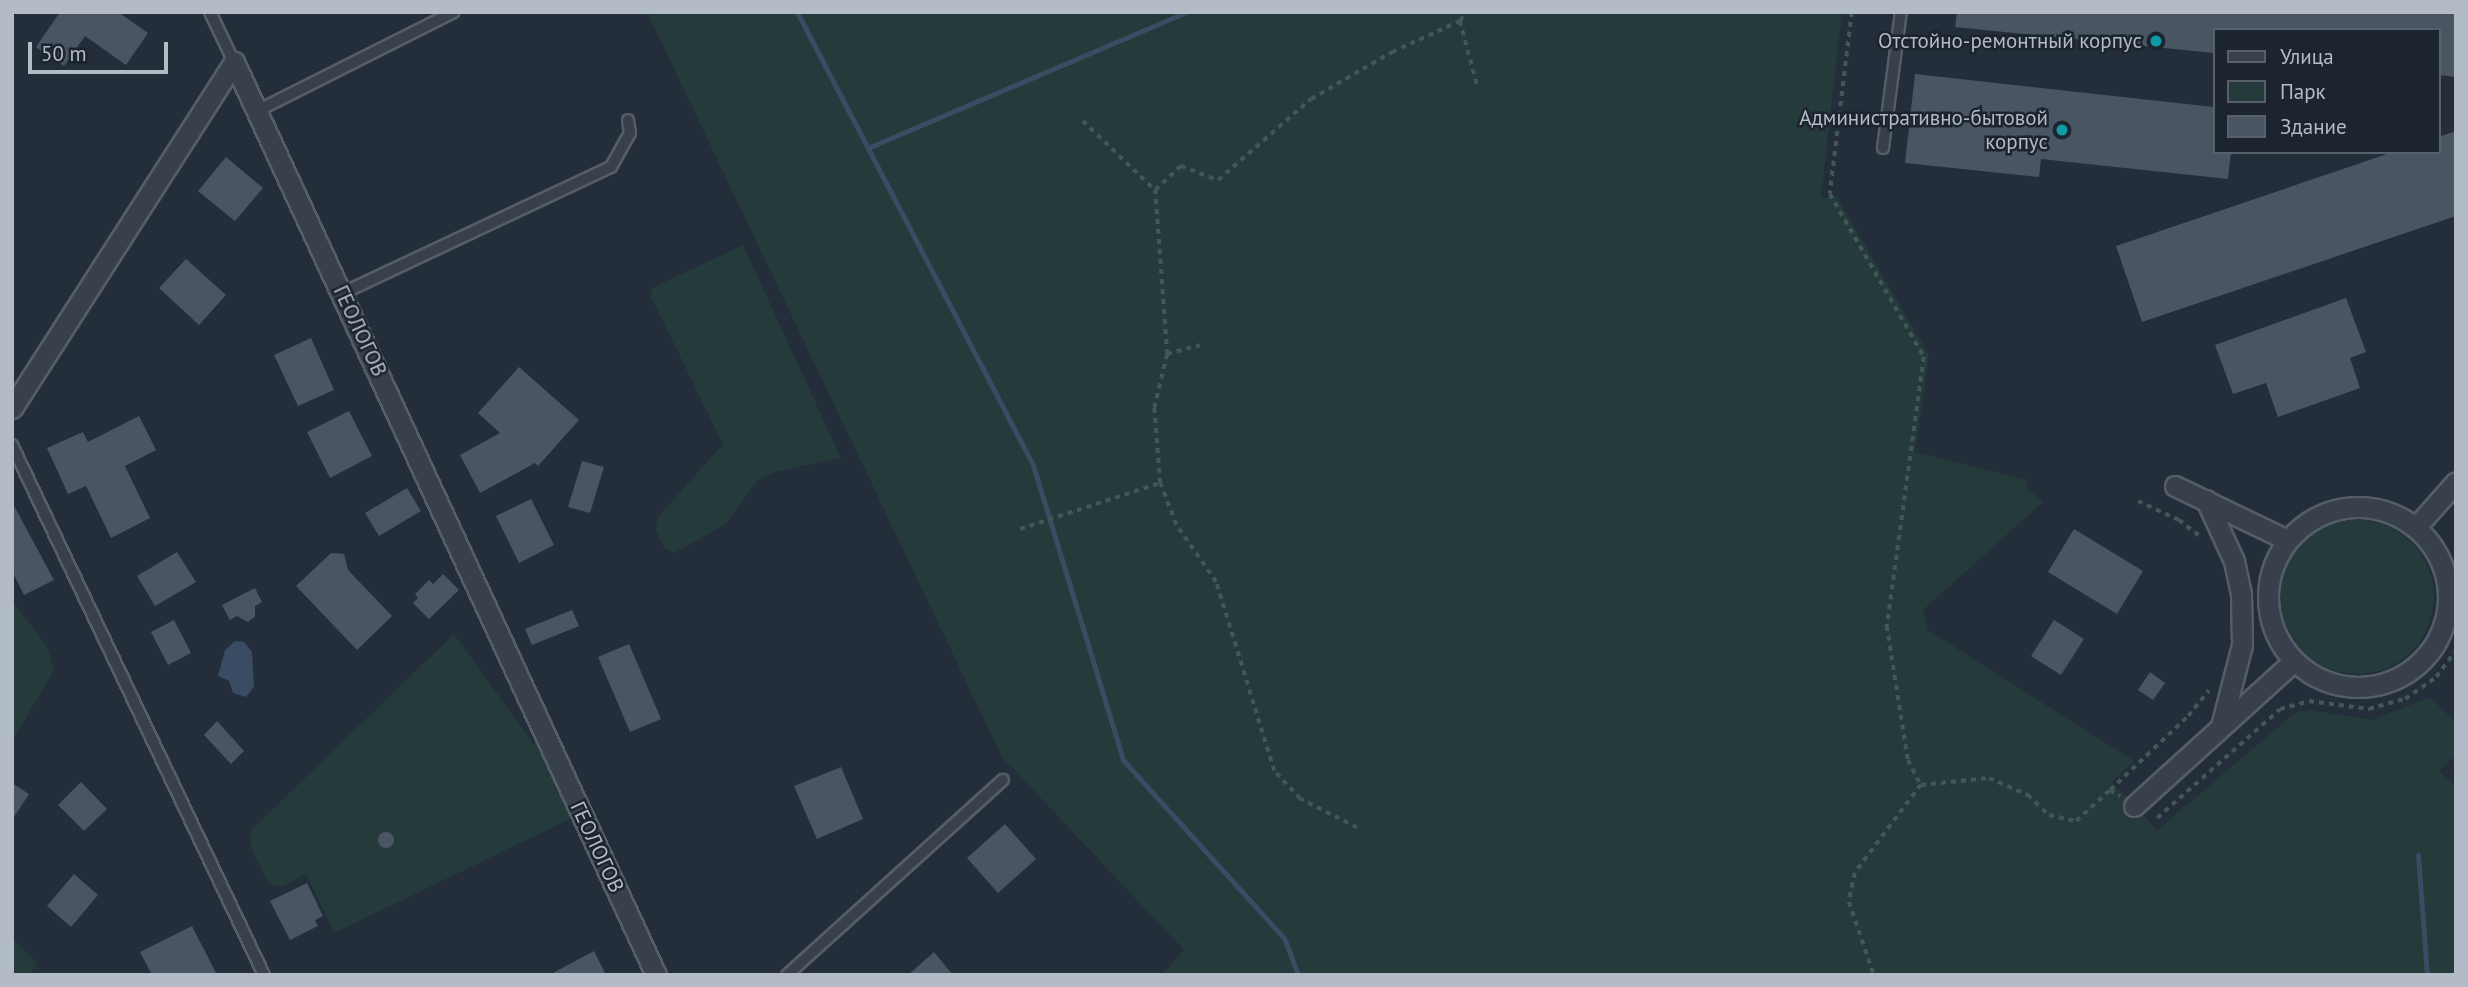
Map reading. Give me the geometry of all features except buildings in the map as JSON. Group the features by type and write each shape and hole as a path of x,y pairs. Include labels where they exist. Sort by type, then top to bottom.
{"street":[{"name":"ГЕОЛОГОВ","path":"234,62 656,975"},
{"path":"12,408 234,62"},
{"path":"2416,527 2456,482"},
{"path":"2175,486 2287,540"},
{"path":"2206,500 2234,561 2241,593 2242,645 2221,726"},
{"path":"2349,506 2396,514 2416,527 2440,559 2449,597 2445,624 2424,657 2392,681 2366,687 2340,685 2315,676 2294,660 2280,643 2267,601 2276,558 2287,540 2305,523 2349,506"},
{"path":"2134,806 2294,660"}],"lane":[{"path":"211,12 234,62"},
{"path":"257,111 454,12"},
{"path":"1883,148 1901,12"},
{"path":"343,293 611,167 630,133 628,120"},
{"path":"12,445 264,975"},
{"path":"787,975 1003,780"}],"path":[{"path":"1155,190 1181,166 1218,180 1311,99 1392,51 1460,21 1466,12"},
{"path":"1852,12 1830,194 1924,357 1887,626 1908,760 1921,785"},
{"path":"1460,21 1477,85"},
{"path":"1083,121 1155,190 1167,354 1154,408 1160,483 1176,525 1216,582 1274,771 1300,799 1357,828"},
{"path":"1167,354 1200,345"},
{"path":"1020,529 1160,483"},
{"path":"2138,500 2192,528 2207,545"},
{"path":"2157,818 2280,709 2309,701 2369,709 2405,699 2436,677 2456,650"},
{"path":"1874,975 1849,902 1855,873 1921,785 1989,778 2028,794 2049,815 2076,821 2188,716 2213,684"},
{"path":"2110,790 2134,806"}],"green space":[{"path":"647,12 1842,12 1821,198 1837,197 1929,355 1915,452 2027,480 2027,489 2043,502 1923,610 1928,630 2134,761 2112,782 2157,830 2296,712 2309,710 2372,720 2428,698 2436,703 2456,723 2456,755 2439,771 2456,787 2456,975 1161,975 1184,950 1002,757"},
{"path":"743,245 841,458 774,472 757,481 725,525 674,553 664,548 656,530 657,518 723,444 651,297 652,288"},
{"path":"2357,520 2387,525 2412,542 2429,567 2434,597 2429,627 2412,652 2387,669 2357,674 2327,669 2302,652 2285,627 2280,597 2285,567 2302,542 2327,525"},
{"path":"12,600 48,648 54,670 12,742"},
{"path":"454,634 544,758 576,816 334,933 306,874 281,887 269,884 253,852 249,832"},
{"path":"12,938 38,963 29,975 12,975"}],"water":[{"path":"235,641 244,642 252,652 254,687 246,697 233,693 229,681 218,676 225,650"}],"waterway":[{"path":"797,12 1033,465 1123,760 1284,938 1298,975"},
{"path":"870,147 1186,12"},
{"path":"2418,855 2427,975"}],"place":[{"name":"Отстойно-ремонтный корпус","path":"2156,41"},
{"name":"Административно-бытовой корпус","path":"2062,130"}]}
